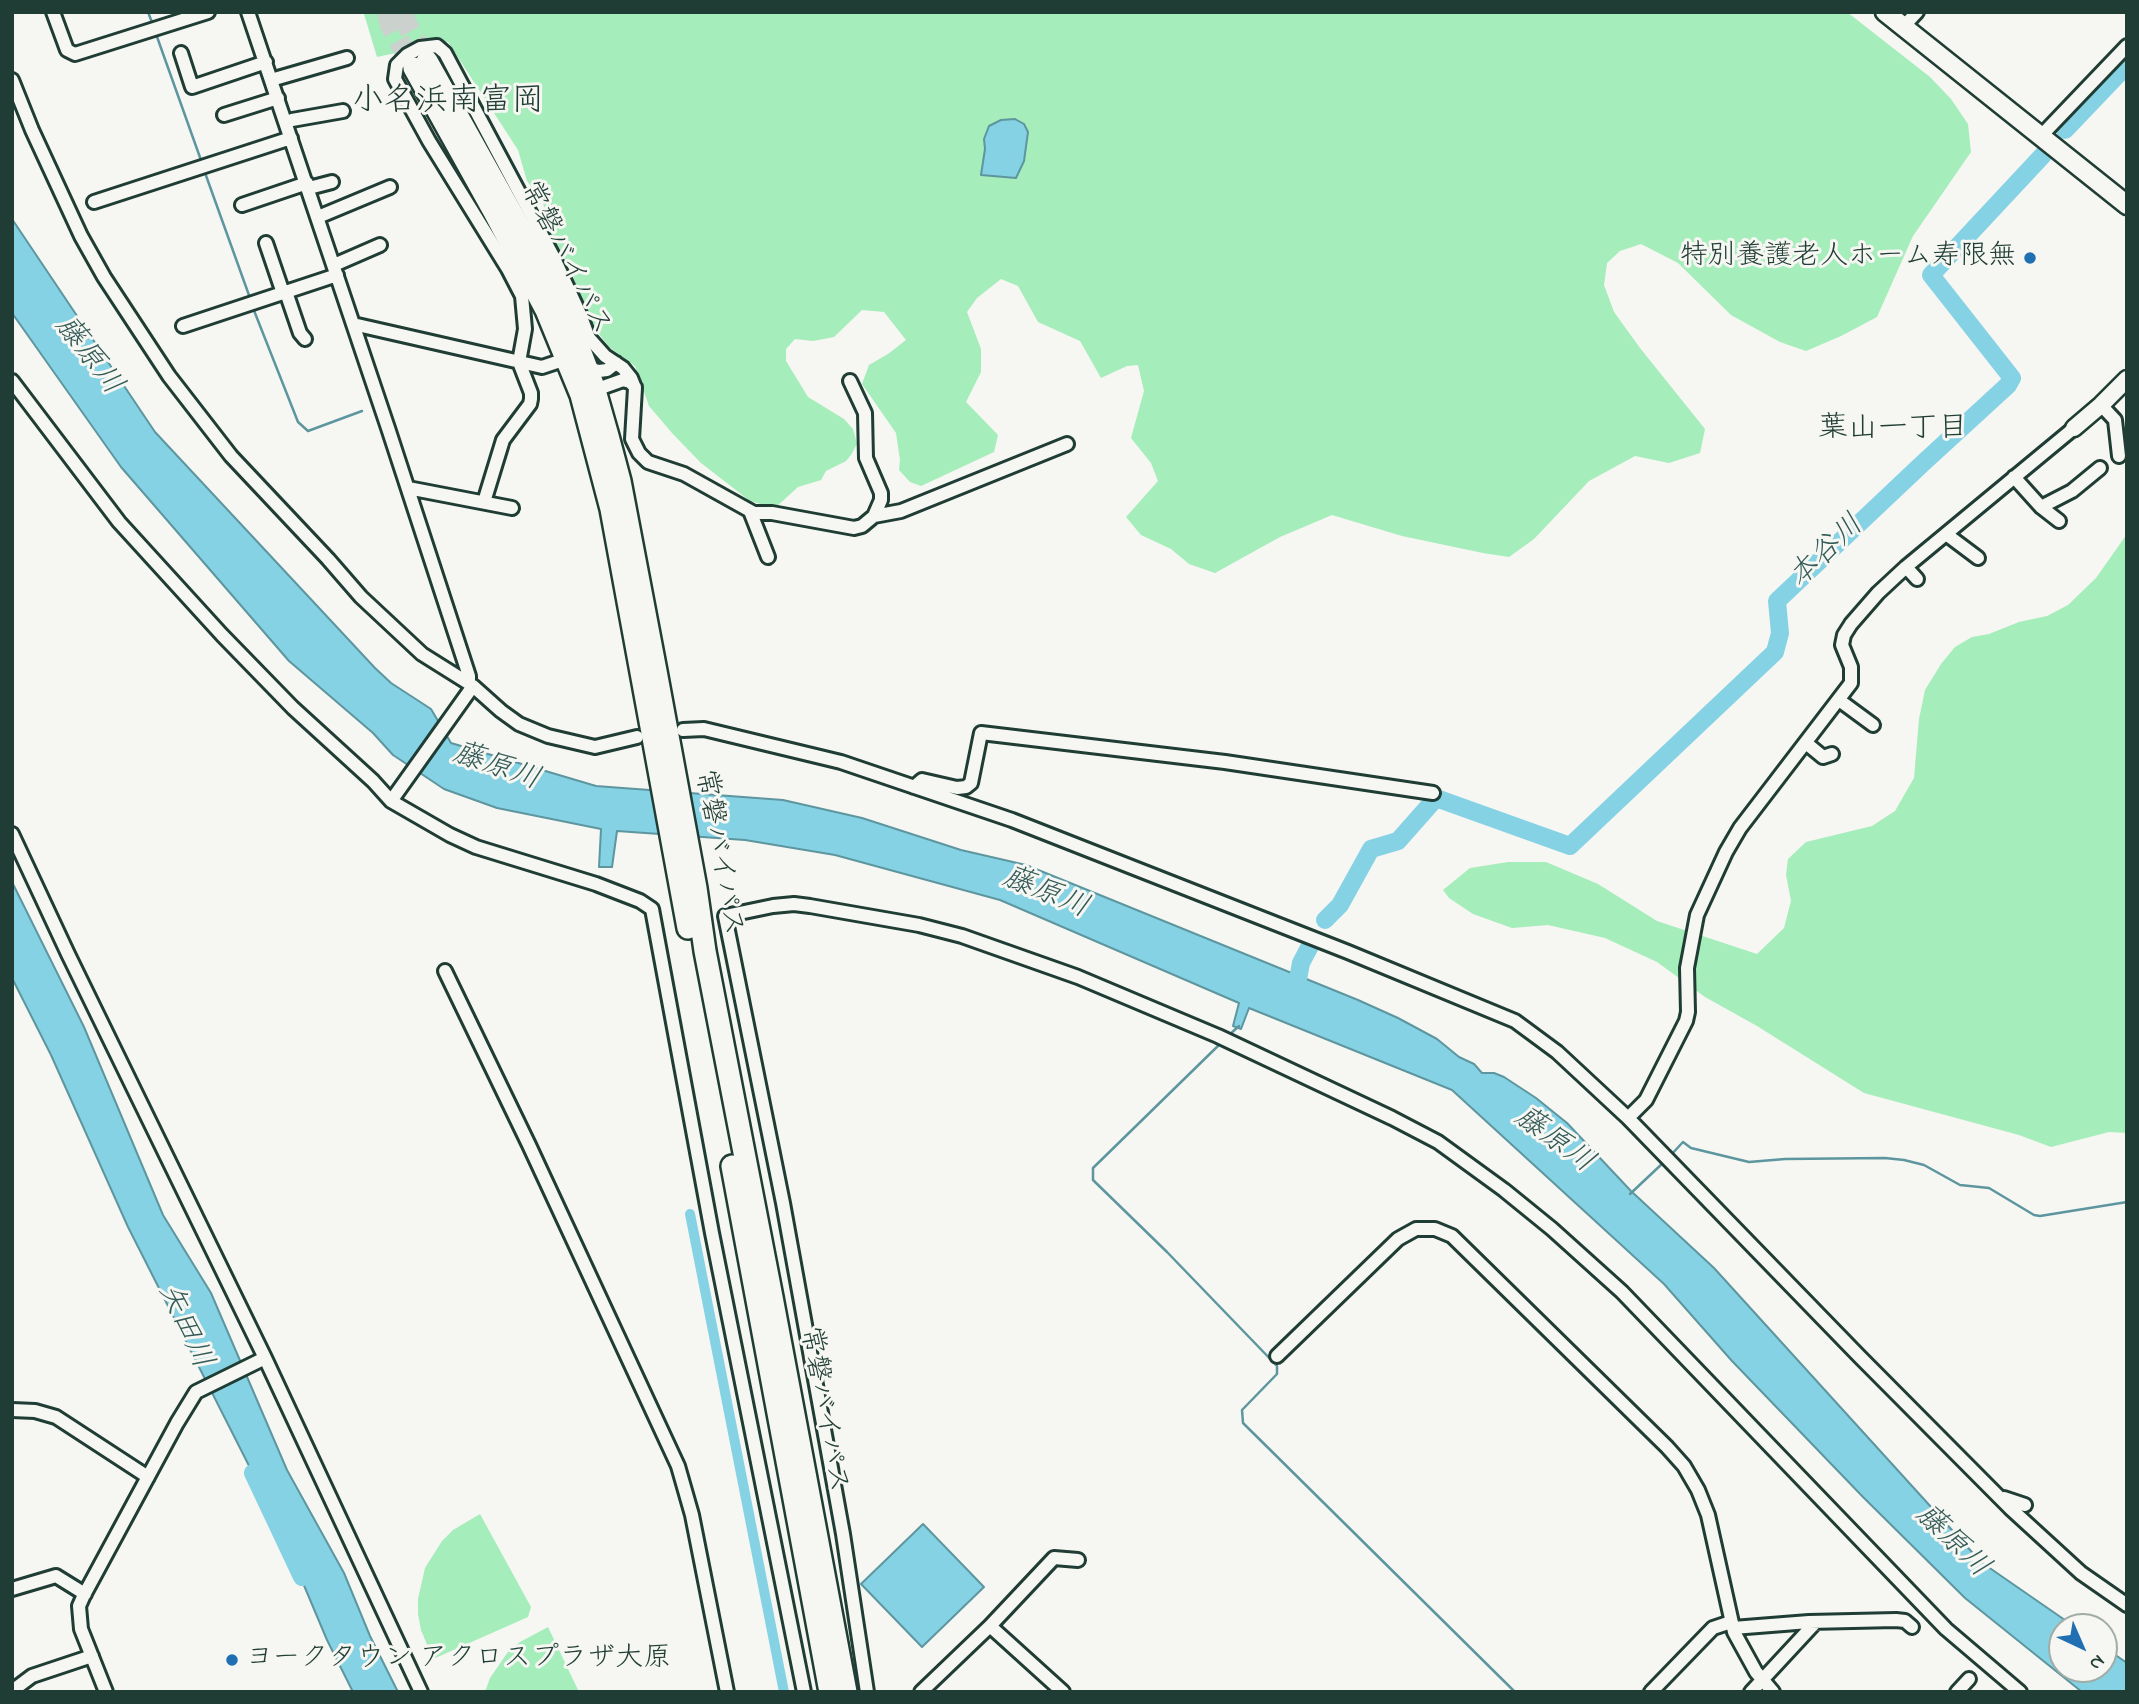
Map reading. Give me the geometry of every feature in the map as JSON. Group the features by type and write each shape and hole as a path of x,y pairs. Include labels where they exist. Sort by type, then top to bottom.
{"highway":[{"name":"常磐バイパス","path":"660,738 620,481 595,390 562,303 421,64 540,298 581,395 611,509 660,738 688,887 830,1692"},
{"name":"常磐バイパス","path":"688,887 708,964 846,1692"}],"main road":[{"path":"1885,12 2127,205"}],"street":[{"path":"53,12 66,50 75,54 208,12"},
{"path":"248,12 308,186 471,685 391,801"},
{"path":"1904,26 1917,12"},
{"path":"484,502 503,440 531,399 519,362 525,329 522,296 395,79 397,65 407,55 421,48 437,46 445,53 553,256 589,338 631,378 635,388 632,439 648,462 684,474 750,511 854,528 862,526 874,516 881,493 866,458 865,413 850,381"},
{"path":"2041,136 2127,46"},
{"path":"181,53 192,87 266,62"},
{"path":"271,80 347,58"},
{"path":"12,80 81,236 104,277 190,405 231,456 360,597 422,654 471,685 501,711 520,724 548,736 596,747 704,729 841,762 1012,820 1348,951 1515,1021 1557,1052 1628,1118 2010,1508 2081,1573 2127,1605"},
{"path":"224,115 278,98"},
{"path":"286,123 343,111"},
{"path":"94,202 291,138"},
{"path":"242,205 332,182"},
{"path":"318,217 390,187"},
{"path":"266,243 300,333 305,339"},
{"path":"183,326 285,292 335,270 380,245"},
{"path":"353,324 542,367 566,359"},
{"path":"587,368 607,370 616,363"},
{"path":"1628,1118 1646,1100 1686,1021 1687,968 1697,915 1726,852 1740,828 1851,682 1851,667 1842,645 1844,635 1864,608 1906,567 2074,428 2127,379"},
{"path":"595,390 623,380 635,388"},
{"path":"12,381 119,523 293,708 373,781 391,801 476,847 596,884 640,901 652,909 712,1233 804,1692"},
{"path":"2101,405 2115,420 2127,426"},
{"path":"2115,420 2119,456"},
{"path":"874,516 901,511 1067,444"},
{"path":"2041,508 2072,491 2100,468"},
{"path":"2014,477 2041,508 2059,522"},
{"path":"408,488 512,508"},
{"path":"750,511 768,557"},
{"path":"1946,534 1978,558"},
{"path":"1906,567 1917,579"},
{"path":"1839,700 1873,725"},
{"path":"914,786 922,780 957,788 966,787 971,783 981,733 1225,762 1433,793"},
{"path":"1806,743 1824,757 1832,754"},
{"path":"12,834 421,1692"},
{"path":"867,1692 843,1534 780,1190 725,916 773,906 810,906 919,925 962,936 1078,977 1218,1036 1438,1142 1552,1229 1622,1292 1946,1629 2020,1692"},
{"path":"445,971 529,1144 678,1466 695,1528 727,1692"},
{"path":"1278,1356 1398,1239 1416,1230 1434,1229 1452,1236 1684,1466 1698,1490 1707,1515 1732,1625 1740,1645 1773,1692"},
{"path":"106,1692 79,1621 79,1606 196,1392 263,1359"},
{"path":"12,1410 35,1411 56,1417 148,1478"},
{"path":"2004,1498 2025,1505"},
{"path":"921,1692 990,1626 1054,1558 1078,1560"},
{"path":"12,1589 56,1576 85,1594"},
{"path":"1651,1692 1713,1628 1732,1625 1902,1620 1912,1627"},
{"path":"1751,1692 1815,1623"},
{"path":"990,1626 1063,1692"},
{"path":"12,1691 32,1676 92,1656"},
{"path":"1957,1692 1969,1679"}],"green space":[{"path":"358,12 1847,12 1930,77 1951,99 1968,124 1971,152 1913,236 1877,317 1806,351 1780,342 1731,315 1678,263 1641,244 1620,251 1607,263 1604,285 1614,312 1705,429 1700,453 1669,463 1635,456 1589,481 1534,539 1509,557 1402,536 1332,515 1280,537 1215,573 1189,564 1171,549 1141,535 1126,517 1158,481 1151,463 1131,438 1144,391 1138,365 1127,366 1101,378 1080,341 1038,322 1018,286 1001,279 977,298 967,312 981,349 981,372 966,402 998,435 994,452 921,486 910,482 899,470 896,433 862,384 869,365 906,340 884,312 862,310 834,337 813,341 795,339 786,349 786,361 808,397 844,419 853,429 857,444 851,455 846,461 826,471 821,480 798,487 775,508 750,501 701,463 672,433 649,406 635,366 609,347 587,318 571,270 553,239 543,203 527,181 518,150 448,42 377,57 364,14"},
{"path":"2127,534 2127,1133 2109,1132 2051,1147 2019,1135 1864,1093 1705,997 1657,962 1605,938 1548,925 1512,928 1473,914 1449,898 1443,890 1470,868 1508,862 1546,862 1598,884 1657,921 1757,954 1784,928 1791,901 1786,875 1788,859 1806,842 1872,826 1895,811 1914,778 1919,719 1925,690 1955,647 1972,637 2047,616 2068,605 2096,578"},
{"path":"480,1514 531,1607 528,1617 433,1659 421,1630 418,1614 418,1599 425,1568 442,1541 453,1530"},
{"path":"548,1627 579,1692 485,1692 490,1678 508,1652 520,1642"}],"water":[{"path":"1015,119 1024,124 1028,132 1024,161 1016,178 981,175 984,139 989,126 1001,120"},
{"name":"藤原川","path":"12,219 155,432 375,668 391,683 431,709 451,743 596,786 783,800 862,818 961,850 1026,865 1398,1018 1437,1039 1459,1057 1474,1064 1482,1073 1494,1073 1504,1077 1536,1098 1567,1123 1631,1191 1714,1268 1981,1562 2055,1613 2048,1613 2048,1665 1965,1598 1732,1361 1664,1284 1452,1090 1249,1008 1241,1029 1233,1026 1239,1003 1000,900 835,855 745,840 617,831 612,867 599,867 601,829 497,808 444,789 393,755 373,733 289,661 121,467 12,313"},
{"path":"12,882 84,1027 163,1215 211,1293 287,1470 344,1573 370,1636 398,1692 353,1692 327,1640 276,1519 128,1227 51,1055 12,978"},
{"path":"923,1524 984,1587 922,1647 861,1584"},
{"path":"2118,1657 2127,1663 2127,1692 2082,1692 2071,1683 2118,1683"}],"waterway":[{"path":"148,12 153,25"},
{"path":"156,34 202,163"},
{"name":"本谷川","path":"2065,130 2127,65"},
{"name":"本谷川","path":"1325,920 1340,905 1371,849 1398,841 1436,798 1570,846 1775,652 1780,633 1777,601 2008,385 2012,378 1931,275 2043,155"},
{"path":"204,170 250,298"},
{"path":"253,308 298,422 308,431 362,411"},
{"name":"本谷川","path":"1295,995 1301,963 1310,946"},
{"path":"1228,1036 1239,1026"},
{"path":"1221,1043 1093,1168 1093,1180 1277,1366 1277,1374 1242,1410 1243,1423 1515,1692"},
{"path":"1671,1155 1683,1142 1691,1148 1749,1162 1785,1159 1904,1160 1924,1165 1960,1185 1989,1188 2040,1216 2127,1202"},
{"path":"1630,1194 1664,1162"},
{"path":"690,1214 784,1692"},
{"name":"矢田川","path":"253,1473 302,1577"}],"tunnel":[{"path":"387,12 391,26 414,68"},
{"path":"403,12 405,21 427,61"}],"place":[{"name":"特別養護老人ホーム寿限無","path":"2030,258"},
{"name":"ヨークタウン アクロスプラザ大原","path":"232,1660"}],"district":[{"name":"小名浜南富岡","path":"448,104"},
{"name":"葉山一丁目","path":"1893,431"}]}
